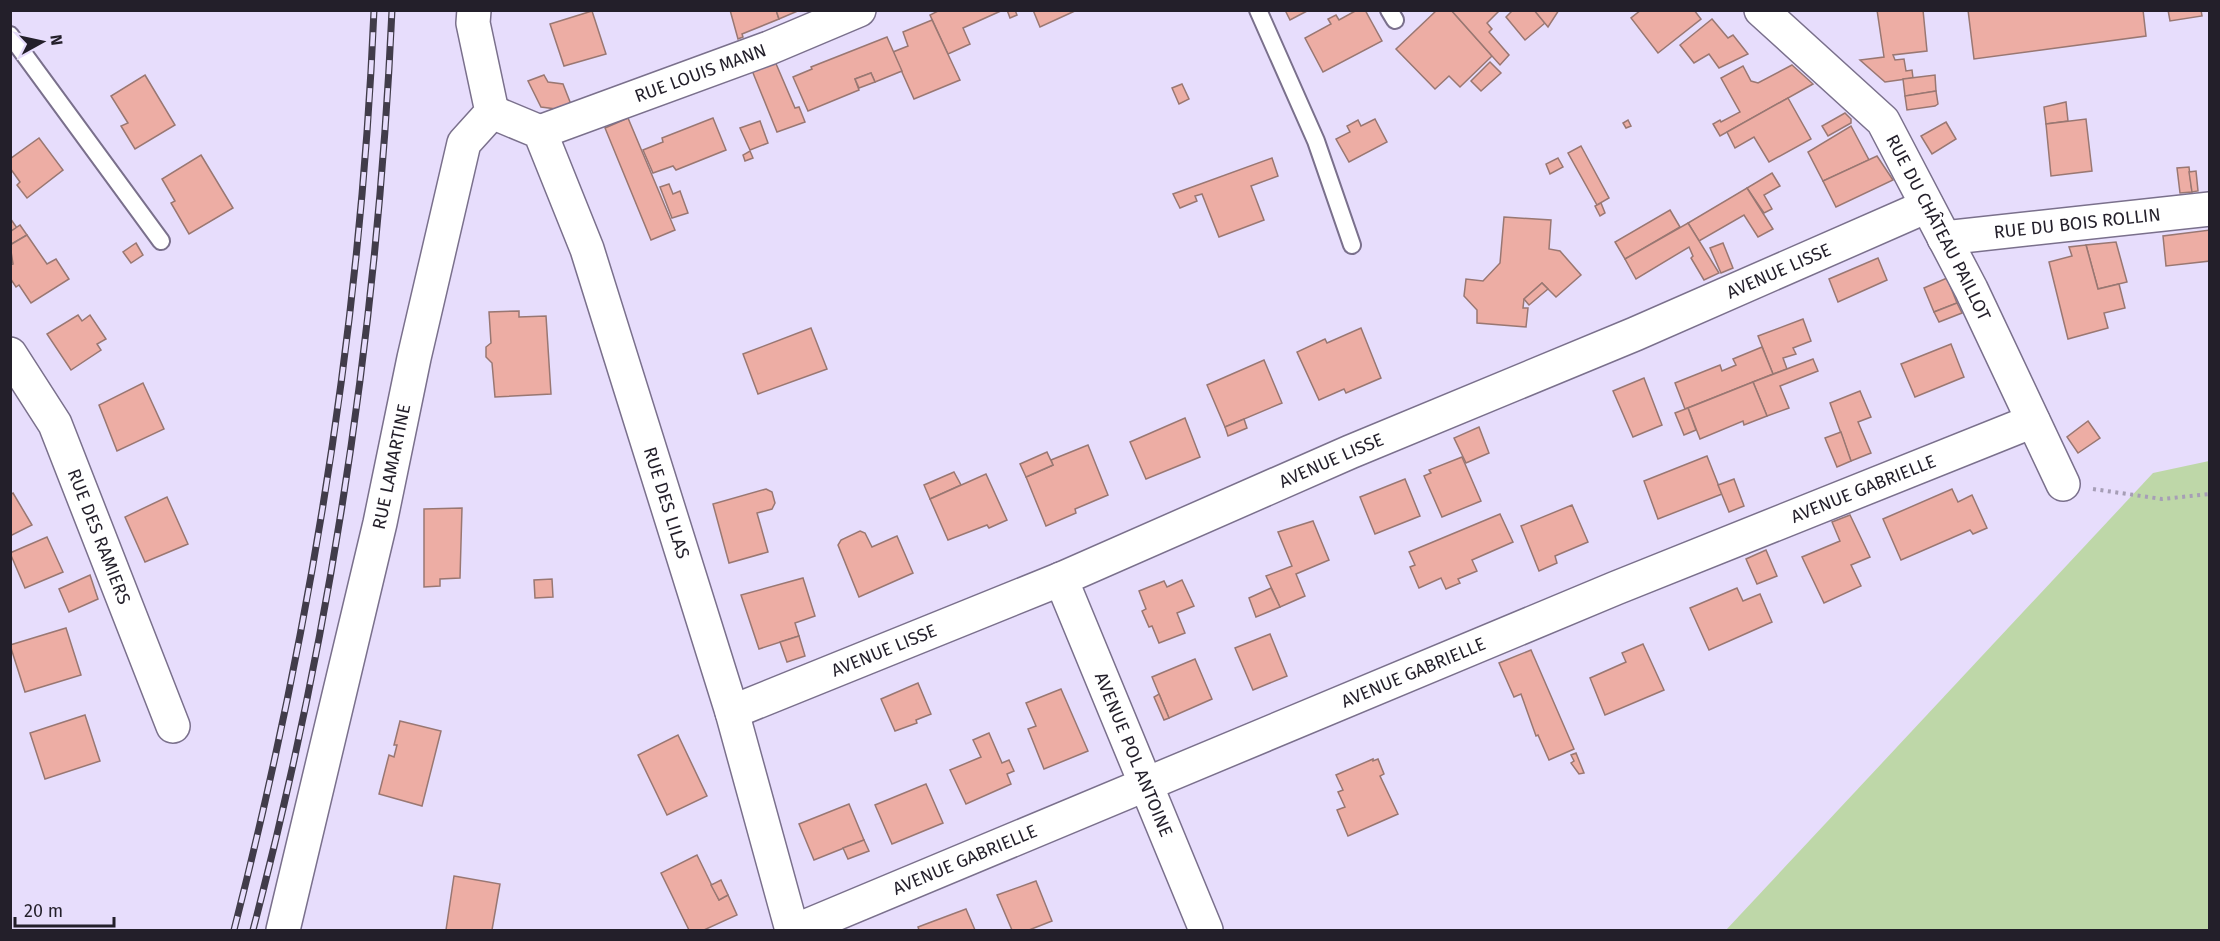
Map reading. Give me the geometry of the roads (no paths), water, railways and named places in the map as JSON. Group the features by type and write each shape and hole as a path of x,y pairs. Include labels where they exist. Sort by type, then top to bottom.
{"street":[{"path":"474,10 473,23 492,112 540,132"},
{"name":"RUE LOUIS MANN","path":"540,132 769,48 859,10"},
{"name":"RUE DU CHÂTEAU PAILLOT","path":"1761,10 1883,121 1944,238 2063,484"},
{"name":"RUE LAMARTINE","path":"284,930 380,523 414,358 464,143 492,112"},
{"name":"RUE DES LILAS","path":"540,132 587,249 732,712 792,930"},
{"name":"AVENUE LISSE","path":"732,712 1061,579 1350,452 1635,334 1927,206"},
{"name":"RUE DU BOIS ROLLIN","path":"1944,238 2210,209"},
{"name":"RUE DES RAMIERS","path":"10,354 55,424 172,726"},
{"name":"AVENUE GABRIELLE","path":"797,930 1616,588 2033,421"},
{"name":"AVENUE POL ANTOINE","path":"1061,579 1206,930"}],"lane":[{"path":"1258,10 1316,141 1352,245"},
{"path":"10,35 161,241"}],"railway":[{"path":"234,930 287,703 328,474 357,243 374,10"},
{"path":"253,930 306,703 347,474 363,359 375,243 392,10"}]}
